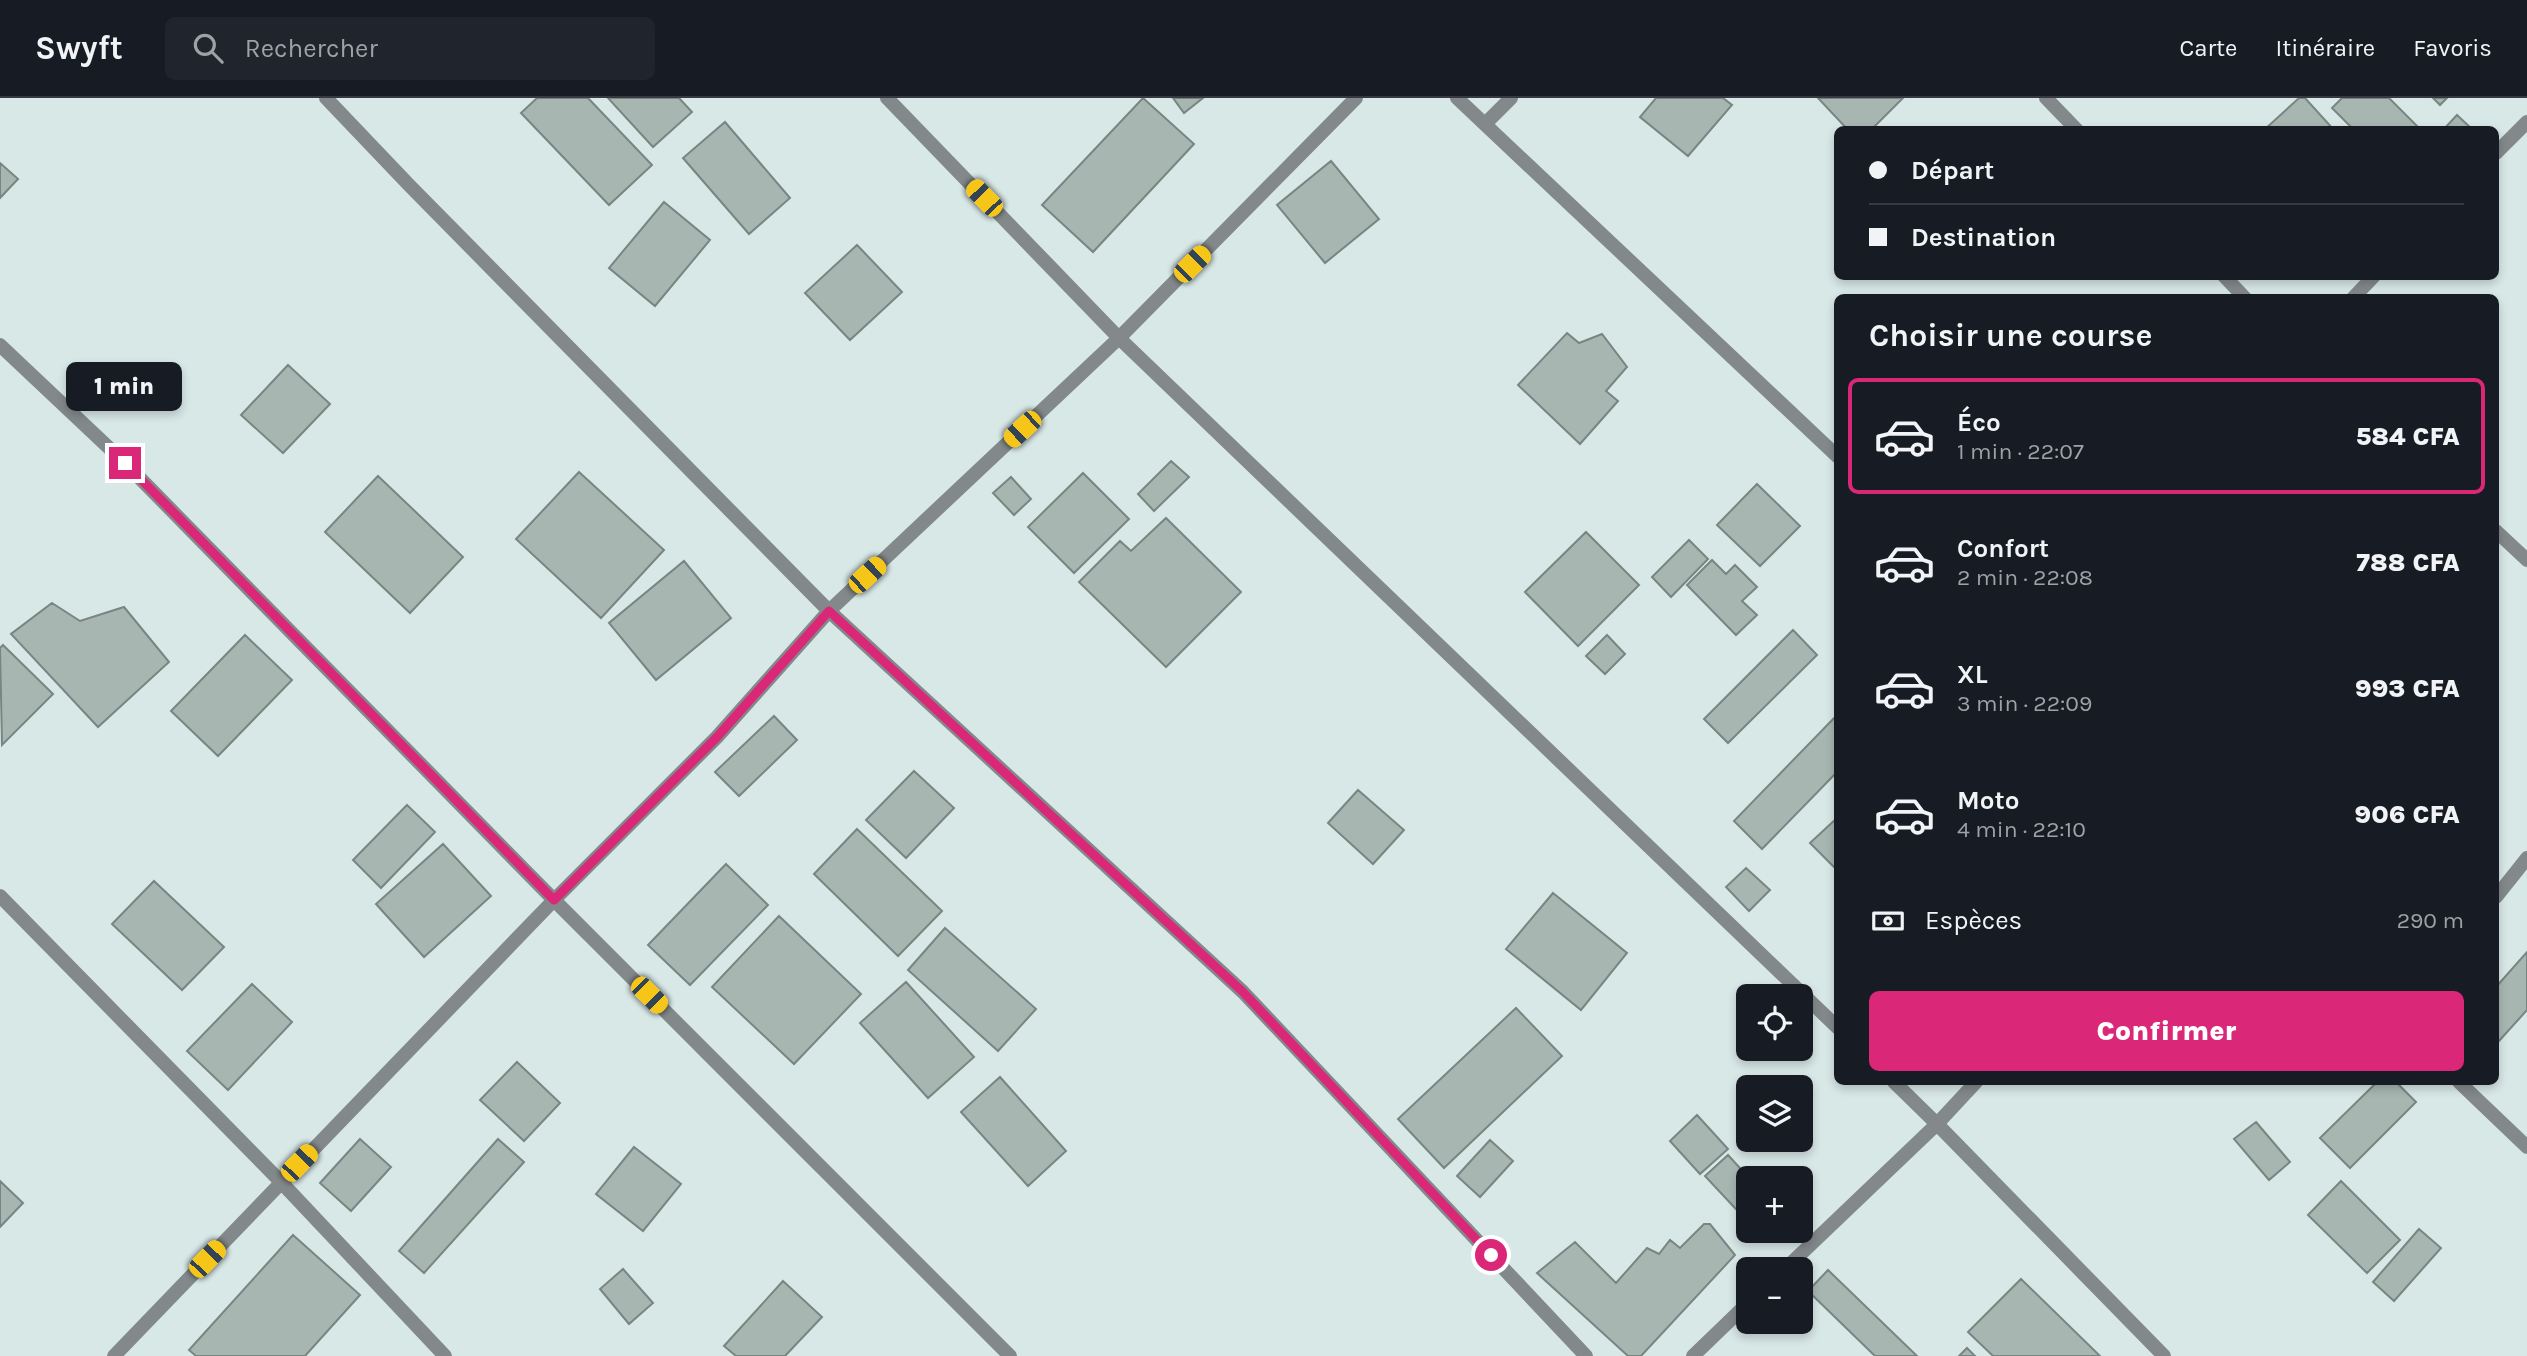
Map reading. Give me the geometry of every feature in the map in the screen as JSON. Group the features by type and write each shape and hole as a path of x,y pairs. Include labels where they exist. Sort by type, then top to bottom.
{"street":[{"path":"326,98 829,611 1243,992 1586,1356"},
{"path":"887,98 1119,338 1834,1024"},
{"path":"114,1356 554,900 717,737 829,611 1119,338 1356,98"},
{"path":"1457,98 1834,453"},
{"path":"1485,124 1511,98"},
{"path":"2046,98 2073,126"},
{"path":"2499,150 2527,121"},
{"path":"2228,280 2241,294"},
{"path":"2357,294 2370,280"},
{"path":"0,345 125,463 554,900 1010,1356"},
{"path":"2499,534 2527,560"},
{"path":"2499,893 2527,858"},
{"path":"0,896 281,1182 445,1356"},
{"path":"1897,1085 2164,1356"},
{"path":"1798,1257 1937,1124 1973,1085"},
{"path":"2462,1085 2527,1147"},
{"path":"1693,1356 1736,1315"}],"building":[{"path":"537,98 588,98 652,165 609,205 521,113"},
{"path":"608,98 679,98 692,112 653,147"},
{"path":"1143,98 1194,144 1093,252 1042,205"},
{"path":"1173,98 1203,98 1184,113"},
{"path":"1656,98 1723,98 1732,105 1688,156 1640,117"},
{"path":"1818,98 1903,98 1875,126 1844,126"},
{"path":"2299,98 2305,98 2330,126 2268,126"},
{"path":"2342,98 2389,98 2417,126 2350,126 2332,108"},
{"path":"2433,98 2447,98 2440,105"},
{"path":"2457,115 2469,126 2447,126"},
{"path":"725,122 790,198 749,234 683,158"},
{"path":"1331,161 1379,219 1325,263 1277,205"},
{"path":"0,163 18,179 0,198"},
{"path":"664,202 710,240 655,306 609,268"},
{"path":"857,245 902,292 850,340 805,293"},
{"path":"1567,333 1579,343 1602,334 1627,367 1606,391 1618,401 1580,444 1518,385"},
{"path":"288,365 330,404 283,453 241,415"},
{"path":"1171,461 1189,477 1154,511 1138,494"},
{"path":"579,472 664,550 601,618 516,539"},
{"path":"1083,473 1129,519 1074,573 1028,527"},
{"path":"378,476 463,557 410,613 325,532"},
{"path":"1011,477 1031,499 1014,515 993,493"},
{"path":"1757,484 1800,526 1760,566 1717,525"},
{"path":"1166,518 1241,592 1166,667 1079,582 1120,541 1131,551"},
{"path":"1586,532 1639,585 1578,646 1525,592"},
{"path":"1689,540 1708,559 1671,597 1652,577"},
{"path":"1712,560 1726,574 1735,565 1757,587 1742,601 1757,615 1736,635 1687,585"},
{"path":"684,561 731,618 656,680 609,623"},
{"path":"52,603 80,621 124,607 169,662 98,727 11,634"},
{"path":"1793,630 1817,655 1728,743 1704,719"},
{"path":"245,635 292,680 218,756 171,711"},
{"path":"1607,635 1625,654 1605,674 1586,656"},
{"path":"3,645 53,694 2,745 0,648"},
{"path":"774,716 797,740 739,796 715,772"},
{"path":"1834,718 1834,775 1762,849 1734,821"},
{"path":"914,771 954,808 906,858 866,820"},
{"path":"1358,790 1404,830 1373,864 1328,823"},
{"path":"407,805 435,832 381,888 353,860"},
{"path":"1834,821 1834,867 1810,843"},
{"path":"857,829 942,911 898,956 814,874"},
{"path":"443,844 491,896 424,957 376,904"},
{"path":"726,864 768,905 690,985 648,945"},
{"path":"1746,868 1770,890 1749,911 1726,887"},
{"path":"154,881 224,947 182,990 112,924"},
{"path":"1553,893 1627,953 1581,1010 1506,949"},
{"path":"779,916 861,994 794,1064 712,987"},
{"path":"945,928 1036,1009 998,1051 908,970"},
{"path":"2527,952 2527,1010 2499,1041 2499,984"},
{"path":"906,982 974,1057 928,1098 860,1023"},
{"path":"252,984 292,1022 228,1090 187,1051"},
{"path":"1516,1008 1562,1056 1444,1168 1398,1119"},
{"path":"517,1062 560,1103 524,1141 480,1100"},
{"path":"1000,1077 1066,1151 1028,1186 961,1112"},
{"path":"2374,1085 2399,1085 2416,1102 2350,1168 2320,1138"},
{"path":"1697,1115 1728,1149 1700,1174 1670,1141"},
{"path":"2256,1122 2290,1162 2269,1180 2234,1139"},
{"path":"360,1139 391,1167 351,1211 320,1183"},
{"path":"498,1139 524,1162 424,1273 399,1251"},
{"path":"1490,1140 1513,1161 1480,1197 1457,1176"},
{"path":"634,1147 681,1184 643,1231 596,1194"},
{"path":"1728,1155 1738,1166 1736,1209 1705,1176"},
{"path":"0,1181 23,1203 0,1227"},
{"path":"2341,1181 2400,1240 2367,1273 2308,1215"},
{"path":"1704,1224 1710,1224 1735,1255 1641,1356 1628,1356 1537,1273 1575,1242 1616,1283 1647,1248 1659,1254 1670,1240 1680,1248"},
{"path":"2419,1229 2441,1248 2394,1301 2373,1282"},
{"path":"293,1235 360,1295 305,1356 196,1356 189,1350"},
{"path":"623,1269 653,1303 629,1324 600,1289"},
{"path":"1828,1270 1917,1356 1875,1356 1813,1296 1813,1286"},
{"path":"2021,1279 2100,1356 1993,1356 1968,1332"},
{"path":"783,1281 822,1317 785,1356 736,1356 724,1346"},
{"path":"1967,1348 1975,1356 1959,1356"}],"route":[{"path":"125,463 554,900 717,737 829,611 1243,992 1491,1255"}]}
